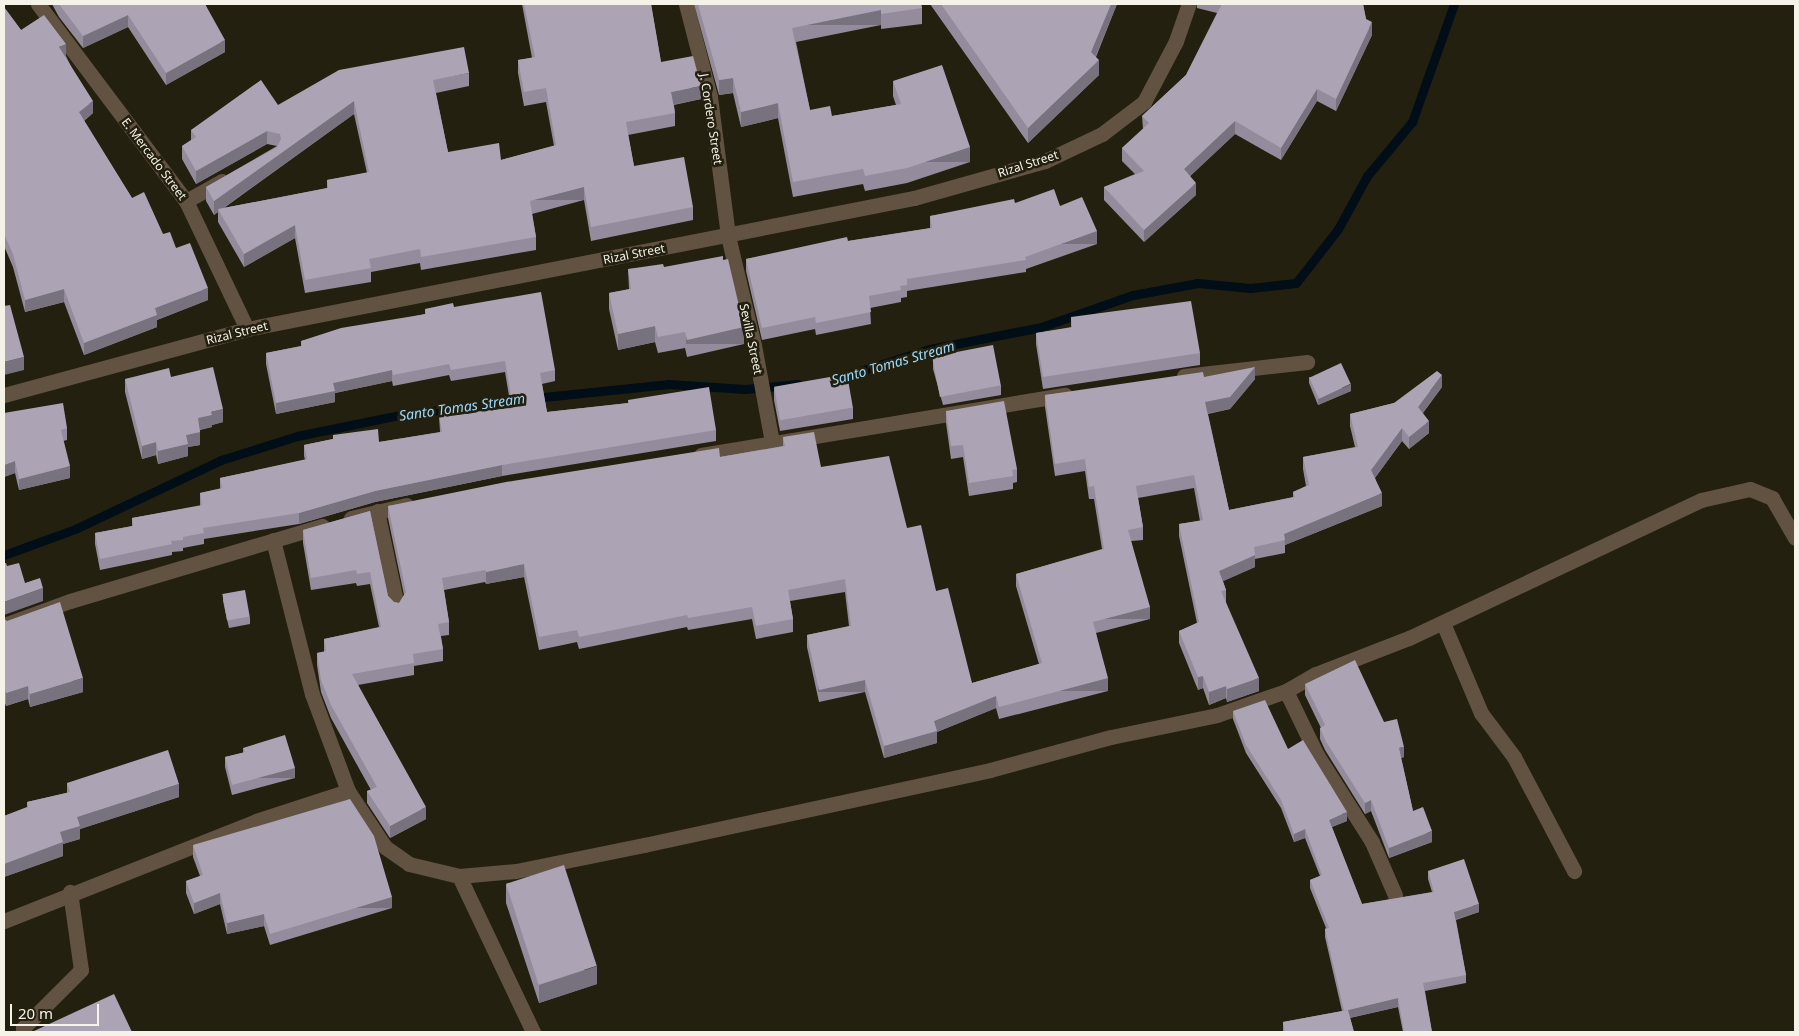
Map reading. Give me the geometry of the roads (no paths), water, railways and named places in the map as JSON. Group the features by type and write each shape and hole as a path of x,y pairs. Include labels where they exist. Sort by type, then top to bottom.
{"street":[{"name":"E. Mercado Street","path":"38,4 186,201 247,329"},
{"name":"J. Cordero Street","path":"686,4 710,97 728,236"},
{"name":"Rizal Street","path":"4,394 247,329 914,198 1045,161 1102,134 1144,102 1176,41 1189,4"},
{"path":"186,201 238,172"},
{"name":"Sevilla Street","path":"728,236 754,345 772,442"},
{"path":"1165,379 1307,362"},
{"path":"688,457 1078,393"},
{"path":"273,540 312,694 348,791 386,847 409,864 459,876 516,871 990,770 1111,737 1217,715 1286,691 1316,674 1443,623 1559,564 1701,500 1750,489 1772,498 1795,538"},
{"path":"4,625 70,601 273,540 377,511 426,501"},
{"path":"377,511 397,606"},
{"path":"1443,623 1481,713 1514,757 1574,872"},
{"path":"1286,691 1317,755 1372,842 1394,895"},
{"path":"4,920 70,892 256,821 348,791"},
{"path":"459,876 533,1032"},
{"path":"24,1032 23,1028 81,970 70,892"}],"waterway":[{"name":"Santo Tomas Stream","path":"838,378 930,349 1041,327 1133,295 1198,283 1250,288 1296,283 1338,229 1367,176 1412,122 1454,4"},
{"name":"Santo Tomas Stream","path":"534,398 669,384 745,389 798,384"},
{"name":"Santo Tomas Stream","path":"4,555 75,529 221,460 297,436 399,415 522,400"}]}
